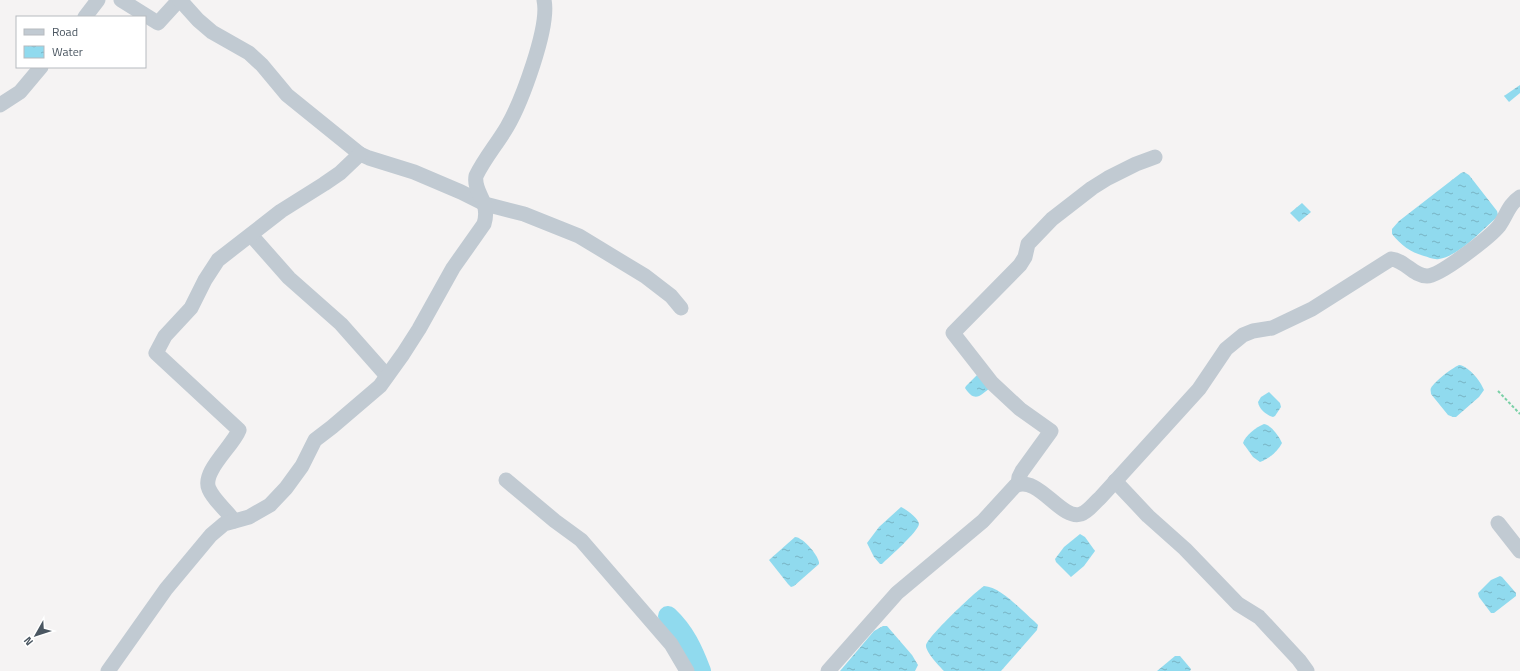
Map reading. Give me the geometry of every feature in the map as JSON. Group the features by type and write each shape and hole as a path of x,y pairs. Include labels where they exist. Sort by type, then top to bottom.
{"street":[{"path":"87,16 98,0"},
{"path":"121,0 158,23 179,0 212,32 249,53 262,65 288,95 360,154 414,172 461,192 484,204 524,214 579,236 645,276 671,296 681,308"},
{"path":"108,671 187,562 224,524 250,517 270,505 286,488 302,466 315,440 364,401 380,386 403,354 453,268 478,235 484,224 486,216 484,204 476,184 476,176 508,125 526,84 536,54 545,14 544,0"},
{"path":"0,105 20,92 40,68"},
{"path":"234,521 212,494 207,483 212,469 228,449 239,430 156,353 168,332 191,308 205,280 218,260 281,211 340,173 360,154"},
{"path":"828,671 896,593 993,511 1018,484 1022,471 1051,431 1020,409 997,388 953,333 1020,265 1025,257 1028,244 1052,219 1092,188 1108,178 1136,164 1155,157"},
{"path":"1018,484 1023,484 1042,492 1061,508 1073,515 1082,514 1115,481 1199,389 1226,349 1243,335 1253,331 1272,328 1312,309 1391,259 1401,262 1418,274 1424,276 1437,273 1465,255 1491,233 1498,226 1508,208 1520,197"},
{"path":"251,235 289,278 341,324 387,376"},
{"path":"506,480 581,540 666,638 687,671"},
{"path":"1115,481 1148,516 1185,549 1238,604 1259,617 1308,671"},
{"path":"1498,523 1520,551"}],"path":[{"path":"1498,390 1520,414"}],"water":[{"path":"1520,85 1520,93 1509,102 1504,96"},
{"path":"1464,172 1469,175 1497,211 1498,215 1496,218 1462,248 1447,257 1437,259 1431,258 1414,252 1402,245 1392,234 1392,229 1399,221"},
{"path":"1302,203 1311,212 1299,222 1290,213"},
{"path":"1459,365 1471,371 1484,390 1479,397 1456,417 1453,417 1448,415 1431,394 1431,389 1440,378"},
{"path":"978,374 991,387 981,395 975,397 965,388"},
{"path":"1269,392 1280,403 1281,407 1273,417 1263,411 1258,402 1261,397"},
{"path":"1264,424 1269,426 1274,431 1282,443 1273,454 1260,462 1253,457 1243,443 1251,432"},
{"path":"901,507 915,517 919,524 914,533 882,564 880,564 874,557 867,543 879,527"},
{"path":"1080,534 1085,537 1095,551 1084,566 1071,577 1056,562 1055,559 1064,547"},
{"path":"795,537 802,540 810,548 817,557 819,564 791,587 769,560"},
{"path":"1500,576 1516,593 1516,596 1494,613 1491,613 1479,597 1478,593 1491,580"},
{"path":"984,586 997,590 1004,595 1038,625 1037,630 1001,671 944,671 928,652 926,646 928,641 952,615"},
{"path":"883,626 887,626 912,655 918,665 915,671 840,671 874,631"},
{"path":"1175,656 1180,656 1191,669 1190,671 1157,671"}],"waterway":[{"path":"668,616 679,628 688,642 701,671"}]}
